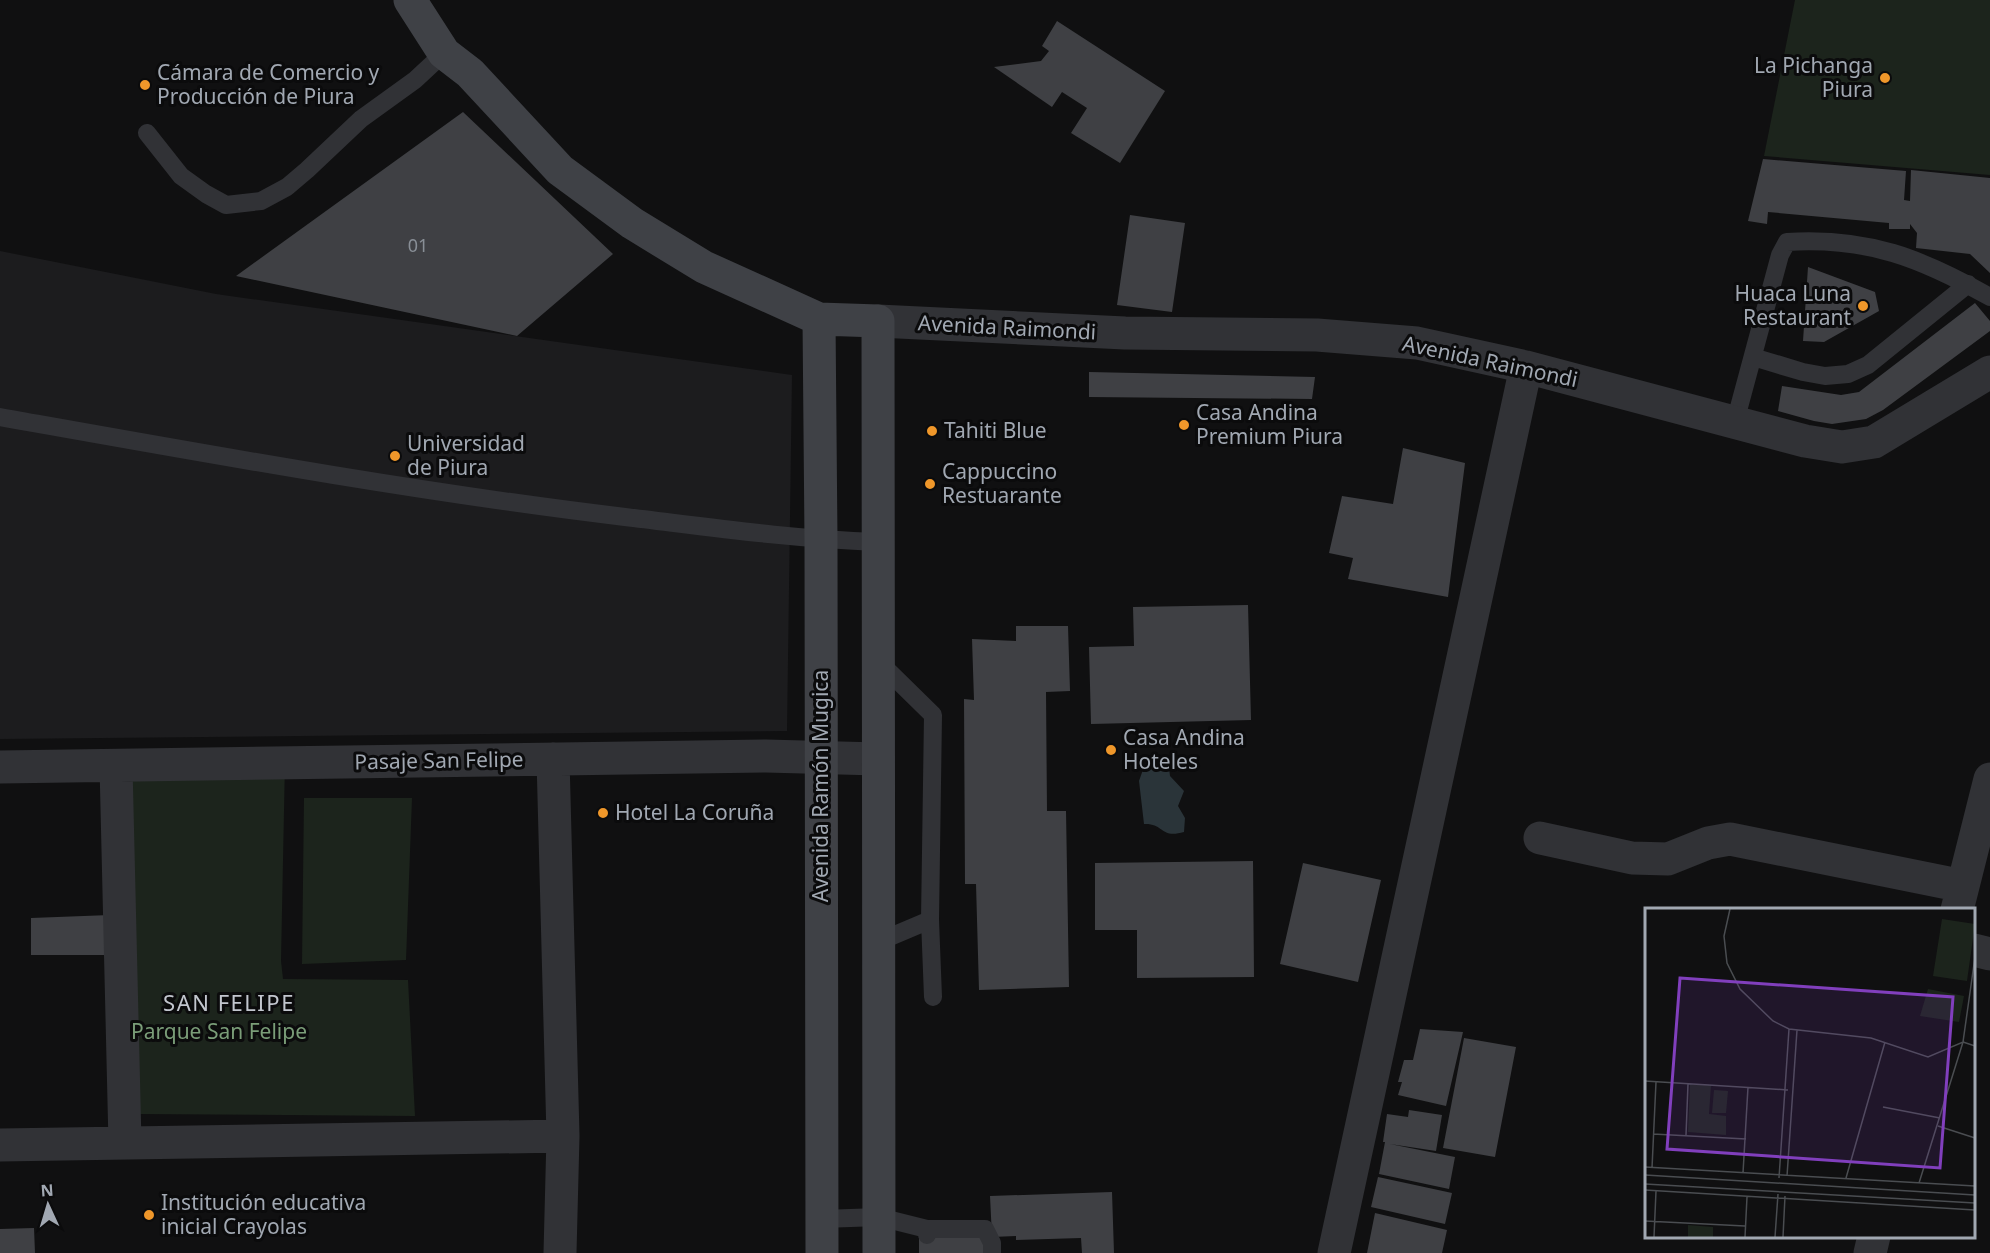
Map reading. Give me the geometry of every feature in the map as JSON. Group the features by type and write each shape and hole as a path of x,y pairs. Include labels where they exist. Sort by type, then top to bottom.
{"street":[{"path":"410,0 444,53 470,73 560,170 632,223 704,267 819,319"},
{"name":"Avenida Raimondi","path":"819,319 1125,333 1339,337 1417,343 1526,367 1805,441 1842,447 1874,442 1990,372"},
{"name":"Avenida Ramón Mugica","path":"819,319 822,1253"},
{"path":"878,321 879,1253"},
{"path":"1334,1253 1526,367"},
{"name":"Pasaje San Felipe","path":"0,767 766,756 878,759"},
{"path":"553,759 563,1136 560,1253"},
{"path":"116,766 125,1143"},
{"path":"1540,837 1632,858 1668,859 1708,843 1730,839 1960,898 1990,779"},
{"path":"1975,950 1990,954"},
{"path":"0,1145 563,1136"},
{"path":"1870,1253 1874,1238"}],"lane":[{"path":"147,133 181,176 206,194 226,205 261,201 294,181 361,119 415,80 444,53"},
{"path":"1735,422 1780,255 1787,242 1815,240 1874,247 1951,275 1990,297"},
{"path":"1753,357 1803,372 1826,376 1848,374 1868,365 1968,284"},
{"path":"0,417 254,462 532,506 821,540 877,542"},
{"path":"877,660 933,715 930,920 933,997"},
{"path":"878,942 930,920"},
{"path":"822,1219 879,1217 927,1232 985,1229 992,1243 992,1253"}],"shaded area":[{"name":"Universidad de Piura","path":"0,251 216,294 792,375 787,731 0,739"},
{"path":"1146,761 1157,761 1169,768 1170,776 1184,791 1178,806 1185,818 1184,832 1170,834 1150,824 1144,824 1139,781"}],"green space":[{"name":"La Pichanga Piura","path":"1795,0 1990,0 1990,175 1764,156"},
{"name":"Parque San Felipe","path":"285,761 281,961 283,979 408,980 415,1116 138,1114 130,766"},
{"path":"304,798 412,798 406,960 302,964"}],"building":[{"path":"1057,21 1165,91 1120,163 1071,133 1087,108 1062,92 1052,107 994,67 1041,61 1049,51 1042,46"},
{"path":"463,112 613,254 517,336 236,276"},
{"path":"1763,159 1906,171 1904,200 1910,201 1911,170 1990,178 1990,273 1970,254 1916,248 1917,233 1910,224 1910,229 1889,229 1889,223 1768,212 1767,224 1748,221"},
{"path":"1130,215 1185,223 1172,312 1117,305"},
{"path":"1808,267 1875,292 1879,311 1824,342 1803,341"},
{"path":"1975,303 1990,321 1990,331 1883,410 1866,419 1832,424 1778,411 1782,386 1841,395 1859,392"},
{"path":"1089,372 1315,377 1312,399 1089,397"},
{"path":"1403,448 1465,463 1448,597 1348,579 1353,558 1329,553 1342,496 1393,504"},
{"path":"1248,605 1251,720 1091,724 1089,647 1134,646 1133,607"},
{"path":"1016,626 1068,626 1070,691 1046,692 1047,811 1066,811 1069,987 979,990 976,884 965,884 964,699 974,700 972,639 1016,641"},
{"path":"1253,861 1254,977 1137,978 1137,930 1095,930 1095,863"},
{"path":"1303,863 1381,880 1358,982 1280,964"},
{"path":"110,915 111,955 31,955 31,918"},
{"path":"1420,1029 1463,1032 1446,1106 1398,1095 1402,1082 1398,1082 1404,1060 1413,1060"},
{"path":"1464,1038 1516,1047 1495,1157 1443,1148"},
{"path":"1409,1110 1442,1115 1436,1151 1390,1144 1455,1157 1449,1189 1379,1174 1387,1114 1408,1117"},
{"path":"1378,1177 1452,1193 1445,1224 1371,1207"},
{"path":"1112,1192 1114,1253 1082,1253 1081,1238 1016,1240 1016,1236 992,1237 990,1196"},
{"path":"1375,1213 1447,1230 1442,1253 1367,1253"},
{"path":"34,1228 35,1253 0,1253 0,1229"},
{"path":"919,1235 987,1235 987,1253 919,1253"}],"place":[{"name":"La Pichanga Piura","path":"1885,78"},
{"name":"Cámara de Comercio y Producción de Piura","path":"145,85"},
{"name":"Huaca Luna Restaurant","path":"1863,306"},
{"name":"Casa Andina Premium Piura","path":"1184,425"},
{"name":"Tahiti Blue","path":"932,431"},
{"name":"Universidad de Piura","path":"395,456"},
{"name":"Cappuccino Restuarante","path":"930,484"},
{"name":"Casa Andina Hoteles","path":"1111,750"},
{"name":"Hotel La Coruña","path":"603,813"},
{"name":"Institución educativa inicial Crayolas","path":"149,1215"}],"district":[{"name":"SAN FELIPE","path":"229,1003"}]}
